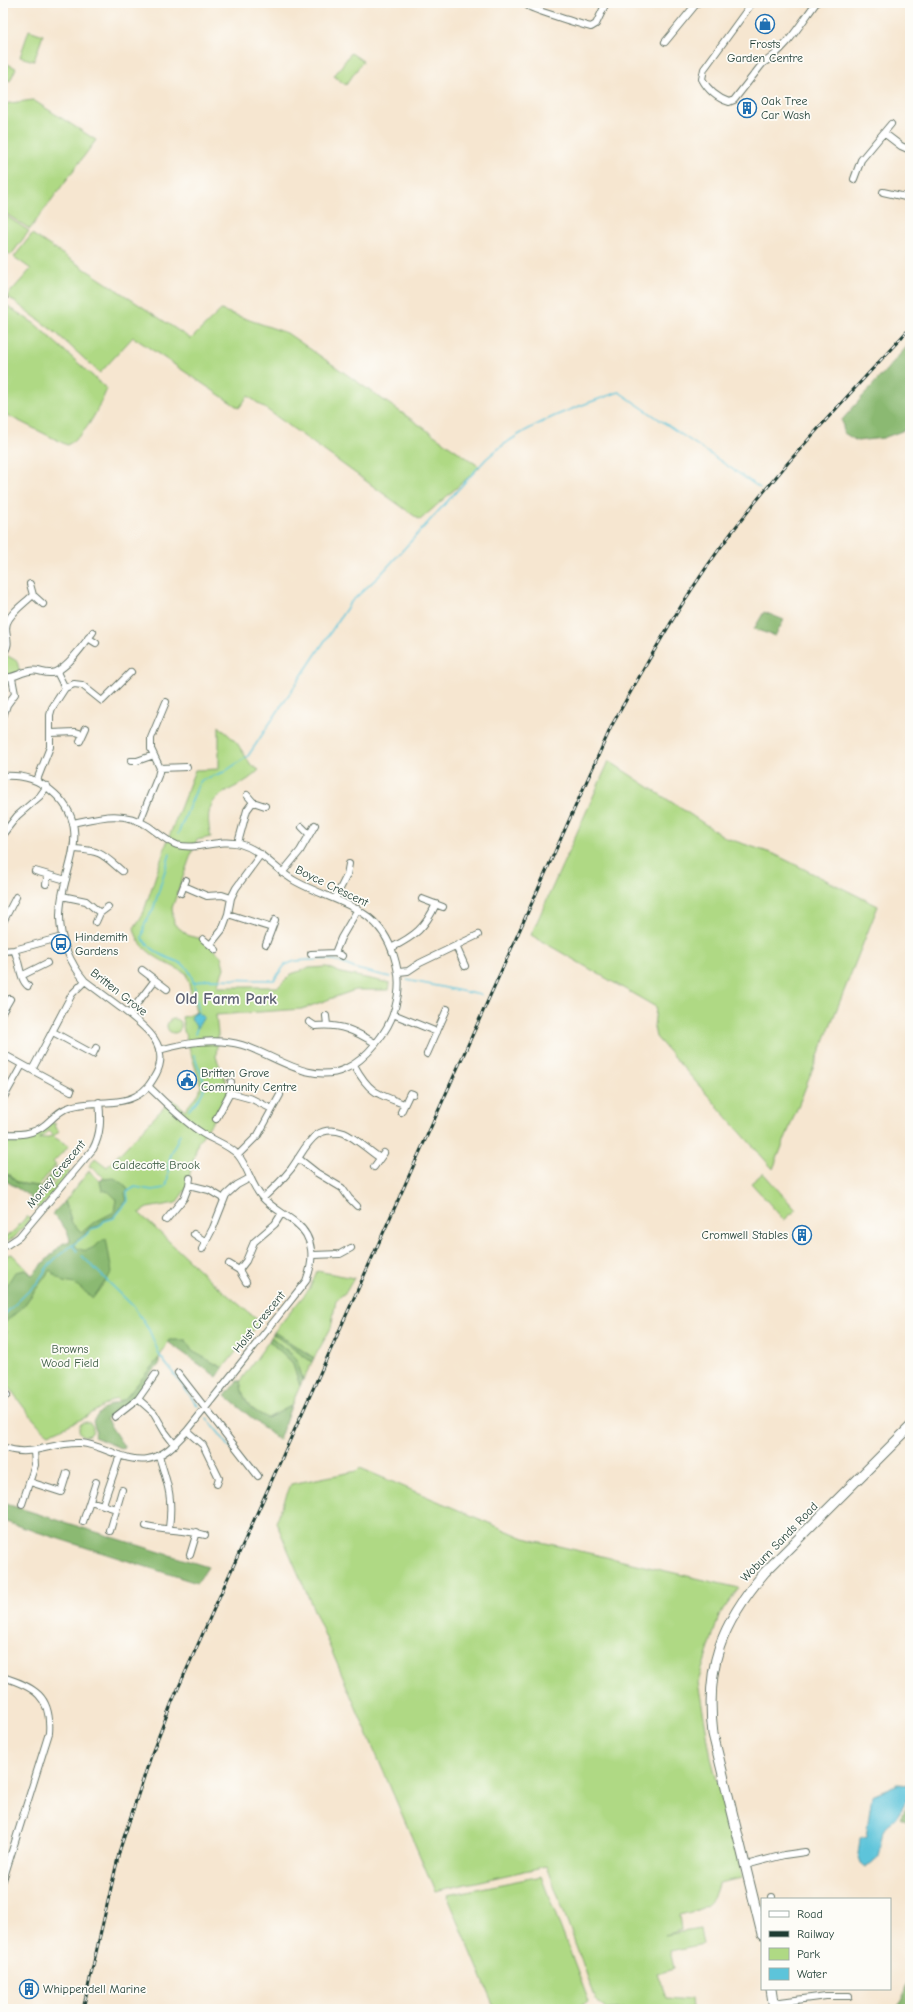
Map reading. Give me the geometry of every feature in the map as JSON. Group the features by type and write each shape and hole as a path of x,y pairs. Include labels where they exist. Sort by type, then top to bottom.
{"street":[{"path":"529,3 528,6 532,9 591,26 596,24 606,3"},
{"path":"665,42 697,3"},
{"path":"752,3 704,70 702,79 706,88 722,100 729,102 734,100 764,63 770,60 781,48 816,3"},
{"path":"854,179 861,160 891,124"},
{"path":"884,133 901,146 910,150"},
{"path":"883,192 910,198"},
{"path":"30,584 33,595 43,604"},
{"path":"3,653 7,649 9,641 7,624 12,615 33,595"},
{"path":"3,677 12,678 26,671 37,669 49,674 56,672 74,658 93,632"},
{"path":"88,638 96,643"},
{"path":"56,672 65,688"},
{"path":"102,701 131,672"},
{"path":"3,717 7,705 15,694 12,678"},
{"path":"36,780 50,747 50,715 52,708 65,688 74,684 82,685 106,706"},
{"path":"140,821 160,768 151,749 151,738 166,702"},
{"path":"163,709 171,712"},
{"path":"80,741 86,728"},
{"path":"51,733 76,732 82,734"},
{"path":"131,761 143,760 154,755"},
{"path":"160,768 187,767"},
{"name":"Britten Grove","path":"3,776 20,776 36,780 47,786 64,802 73,822 75,849 62,896 60,917 62,938 70,959 85,981 143,1024 151,1033 159,1050 158,1070 149,1086 136,1097 71,1107 62,1110 34,1132 3,1134"},
{"path":"3,834 17,816 40,796 47,786"},
{"path":"247,795 253,802 265,806"},
{"path":"238,843 247,810 253,802"},
{"name":"Boyce Crescent","path":"73,822 102,815 120,815 140,821 167,840 179,846 194,846 221,842 238,843 261,854 282,873 297,882 358,909 376,923 384,933 392,948 399,972 398,997 393,1014 375,1043 362,1060 354,1065 333,1073 307,1072 242,1045 228,1042 203,1041 159,1050"},
{"path":"282,873 300,851 315,825"},
{"path":"302,827 309,834"},
{"path":"75,849 100,853 122,871"},
{"path":"210,945 222,930 228,914 231,898 236,888 261,854"},
{"path":"336,899 347,875 349,864"},
{"path":"110,871 115,865"},
{"path":"34,871 66,880"},
{"path":"46,884 48,875"},
{"path":"347,875 353,879"},
{"path":"181,893 185,883 208,896 222,895 231,898"},
{"path":"62,896 86,901 100,913"},
{"path":"3,922 16,897"},
{"path":"422,899 443,907"},
{"path":"392,948 411,938 422,929 436,904"},
{"path":"96,922 100,913 108,907"},
{"path":"335,953 341,938 358,909"},
{"path":"228,914 272,928"},
{"path":"266,944 276,920"},
{"path":"399,972 408,971 420,963 478,935"},
{"path":"3,951 14,950 62,938"},
{"path":"203,939 216,950"},
{"path":"456,946 465,966"},
{"path":"14,950 18,957 23,975 23,982 28,986"},
{"path":"311,954 335,953 342,956"},
{"path":"23,975 47,963"},
{"path":"142,970 167,990"},
{"path":"129,1014 155,980"},
{"path":"32,1070 72,994 85,981"},
{"path":"3,1011 10,999"},
{"path":"427,1054 447,1009"},
{"path":"393,1014 437,1032"},
{"path":"326,1016 327,1025"},
{"path":"309,1022 315,1026 327,1025 348,1028 375,1043"},
{"path":"53,1032 93,1054 96,1048"},
{"path":"3,1054 71,1091"},
{"path":"4,1097 22,1065"},
{"path":"354,1065 365,1083 372,1091 381,1096 404,1104"},
{"path":"216,1119 230,1093 231,1082"},
{"name":"Holst Crescent","path":"3,1447 22,1452 34,1451 64,1444 80,1443 94,1445 120,1455 136,1459 147,1459 159,1456 175,1445 187,1431 306,1281 311,1268 312,1255 308,1239 298,1224 263,1198 238,1155 197,1130 149,1086"},
{"path":"230,1093 252,1099 272,1109"},
{"path":"401,1112 410,1093 414,1094"},
{"path":"238,1155 258,1135 280,1095"},
{"name":"Morley Crescent","path":"3,1246 19,1237 93,1149 99,1134 99,1102"},
{"path":"263,1198 291,1169 310,1140 324,1131 332,1130 345,1134 382,1156 374,1167"},
{"path":"298,1158 317,1173 344,1186 349,1198 357,1206"},
{"path":"202,1249 213,1228 224,1199 230,1190 250,1178"},
{"path":"166,1220 184,1198 190,1181 224,1199"},
{"path":"166,1208 171,1212"},
{"path":"239,1270 246,1260 254,1242 275,1224 282,1213"},
{"path":"194,1234 206,1242"},
{"path":"312,1255 340,1254 351,1248"},
{"path":"229,1264 239,1270 246,1282"},
{"path":"178,1373 205,1409 245,1453 258,1476"},
{"path":"115,1417 138,1400 155,1375"},
{"path":"138,1400 154,1413 165,1432 175,1445"},
{"name":"Woburn Sands Road","path":"761,1930 746,1865 716,1751 711,1713 714,1663 721,1639 734,1613 747,1593 765,1572 910,1427"},
{"path":"187,1431 203,1445 220,1479"},
{"path":"22,1504 35,1465 34,1451"},
{"path":"103,1504 120,1455"},
{"path":"159,1456 166,1477 172,1505 169,1528"},
{"path":"30,1482 61,1492 67,1473"},
{"path":"83,1522 96,1482"},
{"path":"110,1530 122,1490"},
{"path":"90,1501 116,1509"},
{"path":"146,1526 161,1530 169,1528 197,1532 205,1535"},
{"path":"190,1555 197,1532"},
{"path":"3,1677 30,1686 37,1692 49,1712 50,1722 49,1733 3,1880"},
{"path":"746,1865 784,1855 805,1852"},
{"path":"771,1990 773,2006 826,1996 849,1996"}],"green space":[{"path":"29,30 43,35 34,61 20,57"},
{"path":"351,53 363,61 346,85 334,76"},
{"path":"3,62 16,68 10,81 3,78"},
{"path":"33,100 96,140 30,229 3,212 3,104"},
{"path":"3,214 29,231 11,255 3,250"},
{"path":"32,234 191,339 221,310 287,333 480,467 420,520 248,396 239,408 133,337 100,373 56,333 7,296 31,269 14,257"},
{"path":"3,303 35,324 107,389 96,413 86,428 74,441 67,445 3,413"},
{"path":"910,343 910,428 883,438 857,441 844,433 842,420"},
{"path":"764,612 784,620 775,636 754,629"},
{"path":"6,655 17,661 19,669 22,671 8,676 3,675 3,657"},
{"path":"219,726 237,743 251,765 259,770 249,779 221,795 214,801 210,809 209,821 211,837 197,840 194,846 172,908 174,924 189,936 203,939 221,956 224,968 217,987 278,987 291,974 309,968 327,967 341,973 390,983 389,990 355,990 302,1009 216,1015 218,1034 216,1057 229,1089 216,1117 198,1142 186,1189 176,1203 147,1208 139,1213 211,1281 260,1322 223,1368 169,1340 159,1358 125,1399 119,1401 116,1398 84,1418 49,1434 38,1424 23,1406 5,1380 3,1374 2,1363 4,1341 7,1331 3,1332 3,1256 12,1254 32,1275 62,1244 70,1241 72,1223 65,1201 89,1171 100,1181 104,1177 89,1166 95,1158 107,1167 172,1099 185,1110 199,1093 201,1086 184,1031 182,1017 188,1016 196,1011 186,973 162,961 147,950 141,944 134,928 143,914 167,842 195,770 219,769"},
{"path":"609,761 726,838 774,854 878,906 773,1169 656,1037 654,1027 656,1007 531,935"},
{"path":"174,1019 179,1021 181,1026 179,1031 174,1033 169,1031 167,1026 169,1021"},
{"path":"50,1122 56,1124 54,1126 59,1131 54,1136 49,1131 39,1139 52,1136 69,1146 53,1162 56,1165 38,1186 17,1183 10,1175 3,1175 3,1148 7,1143 3,1143 3,1139 32,1135"},
{"path":"57,1167 62,1170 33,1205 29,1202 31,1197 3,1179 3,1175 10,1175 17,1183 41,1187"},
{"path":"66,1169 70,1172 41,1207 35,1207"},
{"path":"763,1173 796,1210 784,1220 751,1183"},
{"path":"114,1178 124,1184 128,1190 125,1193 127,1200 113,1217 104,1220 99,1226 90,1228 73,1244 82,1250 86,1250 90,1249 106,1238 112,1272 93,1298 75,1284 63,1282 50,1270 23,1307 3,1324 3,1291 15,1272 25,1270 32,1275 62,1244 70,1241 66,1230 52,1214 65,1201 72,1223 81,1233 93,1223 114,1212 116,1199 109,1192 102,1190 100,1182 103,1179"},
{"path":"27,1216 30,1219 15,1237 3,1244 3,1239 15,1230"},
{"path":"317,1271 354,1278 346,1292 336,1300 331,1328 314,1358 274,1332 310,1288"},
{"path":"274,1332 314,1358 312,1362 273,1334"},
{"path":"273,1334 312,1362 303,1380 296,1358 271,1337"},
{"path":"271,1337 296,1358 303,1380 300,1386 292,1362 269,1341"},
{"path":"169,1340 186,1340 192,1351 223,1368 217,1377 168,1342"},
{"path":"269,1341 292,1362 300,1386 291,1406 268,1418 248,1404 243,1394 240,1381"},
{"path":"159,1358 159,1365 135,1397 106,1419 125,1448 123,1449 94,1437 96,1431 93,1421 100,1412 110,1405 125,1399"},
{"path":"237,1381 240,1381 245,1400 251,1408 261,1415 268,1418 291,1406 279,1440 225,1396"},
{"path":"83,1422 89,1422 93,1426 93,1432 89,1436 83,1436 79,1432 79,1426"},
{"path":"360,1468 524,1538 739,1588 719,1616 698,1682 711,1758 743,1878 718,1883 710,1903 700,1909 680,1915 682,1930 665,1935 700,1929 703,1944 670,1951 674,1968 657,1973 666,1998 690,2000 691,2009 607,2009 596,2000 547,1866 435,1891 276,1522 291,1484 357,1471"},
{"path":"3,1503 208,1567 197,1583 3,1521"},
{"path":"910,1801 910,1823 900,1818"},
{"path":"541,1876 589,2002 573,2009 495,2009 447,1895"},
{"path":"910,1973 910,2009 896,2009 904,1998"}],"water":[{"path":"197,1012 204,1017 197,1028 191,1018 194,1013"},
{"path":"898,1784 910,1785 907,1798 895,1819 884,1830 878,1856 872,1864 866,1867 861,1863 858,1854 860,1839 866,1837 872,1795"}],"waterway":[{"path":"178,834 199,783 202,780 224,772 248,756 350,603 380,575 486,459 516,436 566,411 619,392 760,488"},
{"path":"170,854 153,910 145,923 142,938 149,946 158,952 186,967 193,982 199,1012"},
{"path":"193,983 207,979 274,980 285,965 295,961 324,959 334,960 356,969 390,977"},
{"path":"407,980 481,995"},
{"path":"195,1034 197,1028"},
{"path":"189,1110 197,1101 204,1089 203,1079 194,1055"},
{"path":"3,1316 38,1282 48,1266 58,1256 86,1235 91,1229 99,1227 104,1221 114,1218 128,1201 127,1192 135,1187 152,1190 165,1188 167,1185 169,1161 180,1134"},
{"path":"72,1245 77,1251"},
{"path":"82,1256 134,1307 149,1330 160,1356 198,1406"},
{"path":"207,1418 254,1478"}],"railway":[{"path":"83,2009 120,1849 152,1753 172,1702 612,725 681,606 741,520 795,454 910,328"}],"place":[{"name":"Frosts Garden Centre","path":"765,24"},
{"name":"Oak Tree Car Wash","path":"747,108"},
{"name":"Hindemith Gardens","path":"61,944"},
{"name":"Britten Grove Community Centre","path":"187,1080"},
{"name":"Cromwell Stables","path":"802,1235"},
{"name":"Whippendell Marine","path":"29,1989"}],"district":[{"name":"Old Farm Park","path":"226,999"}],"park label":[{"name":"Caldecotte Brook","path":"156,1165"},
{"name":"Browns Wood Field","path":"70,1356"}]}
